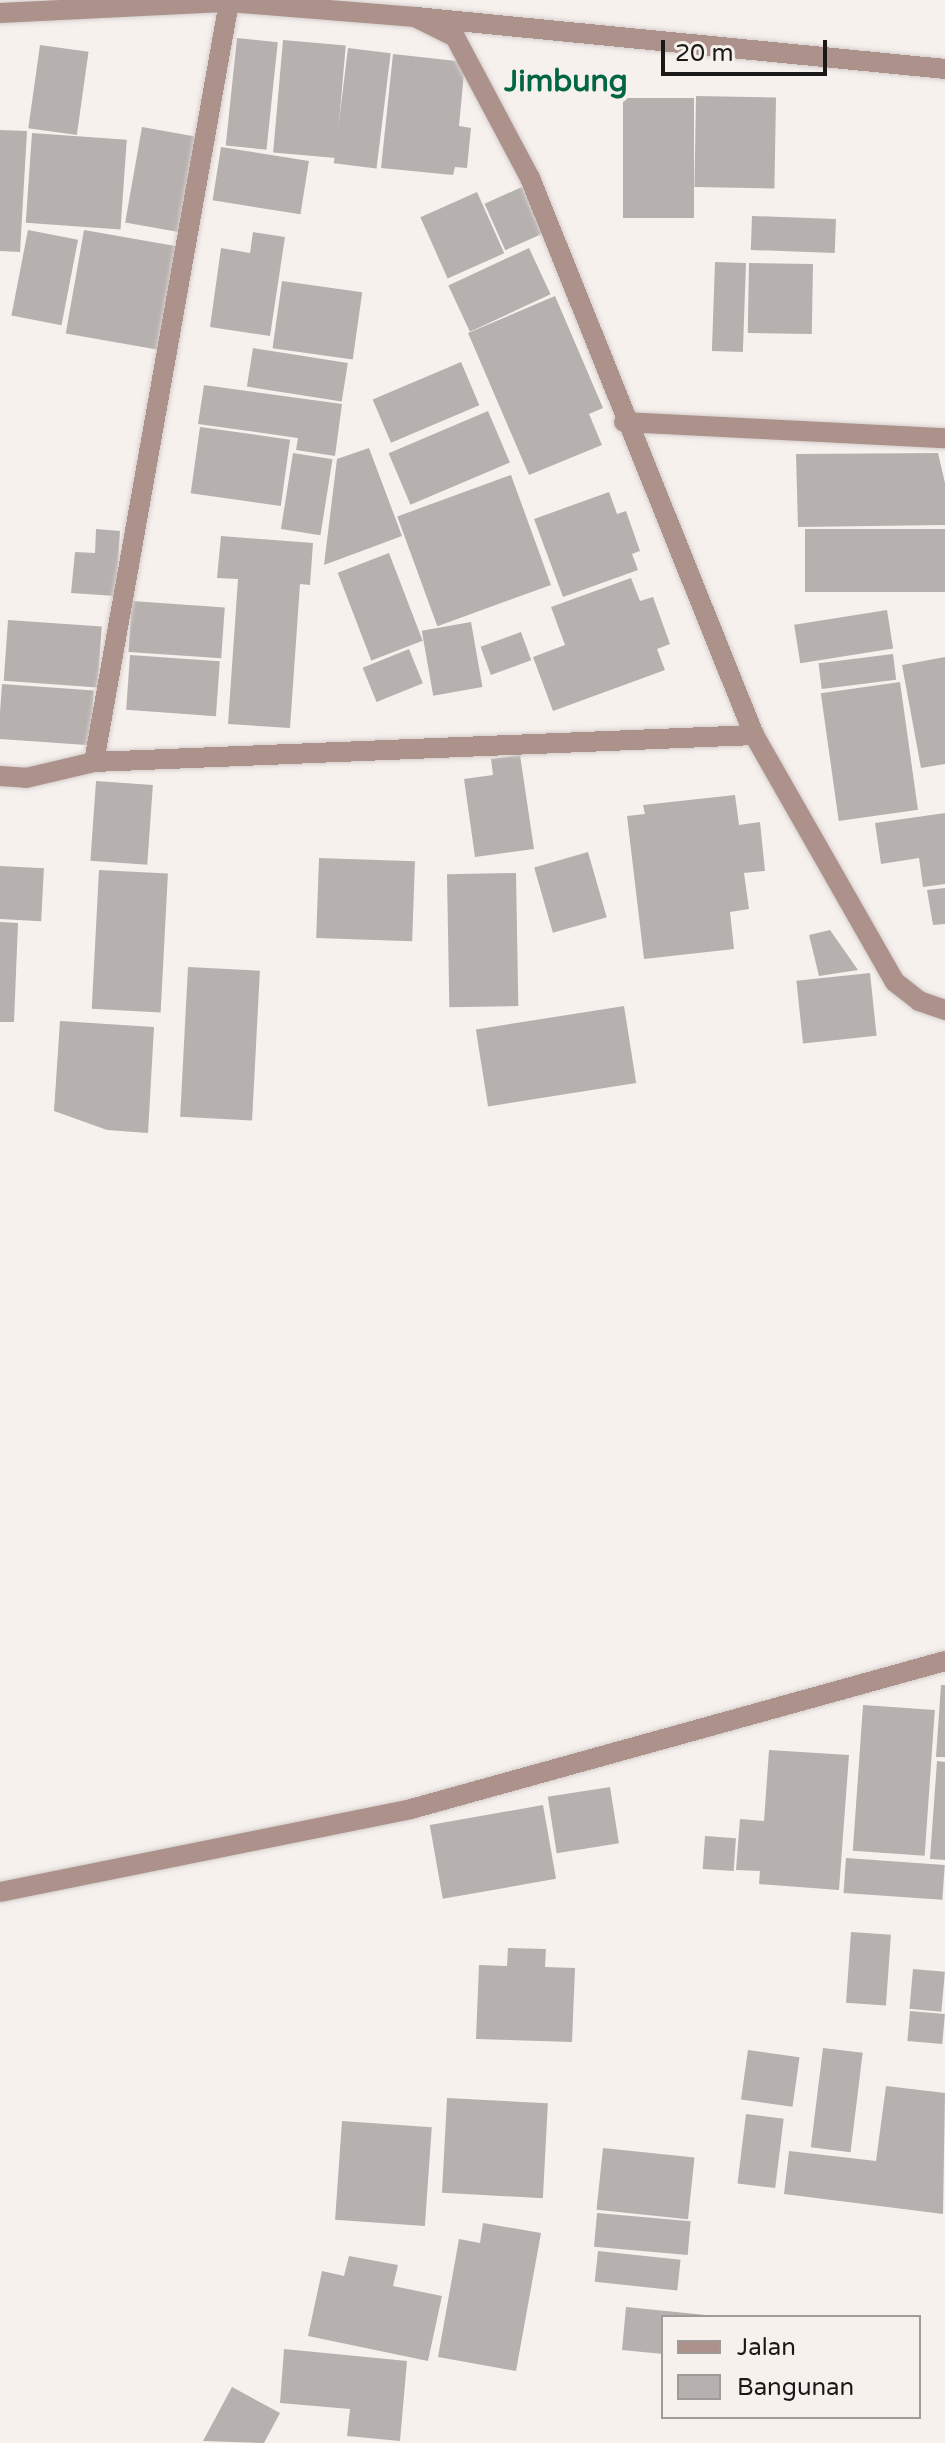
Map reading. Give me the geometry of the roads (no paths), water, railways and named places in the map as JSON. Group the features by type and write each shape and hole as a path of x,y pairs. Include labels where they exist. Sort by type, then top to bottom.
{"street":[{"path":"94,762 229,2"},
{"path":"0,13 229,2 945,69"},
{"path":"415,17 465,49 530,178 624,422 754,735 895,982 919,1001 945,1010"},
{"path":"624,422 945,438"},
{"path":"0,776 26,778 94,762 754,735"},
{"path":"0,1892 411,1809 945,1661"}],"district":[{"name":"Jimbung","path":"566,82"}]}
